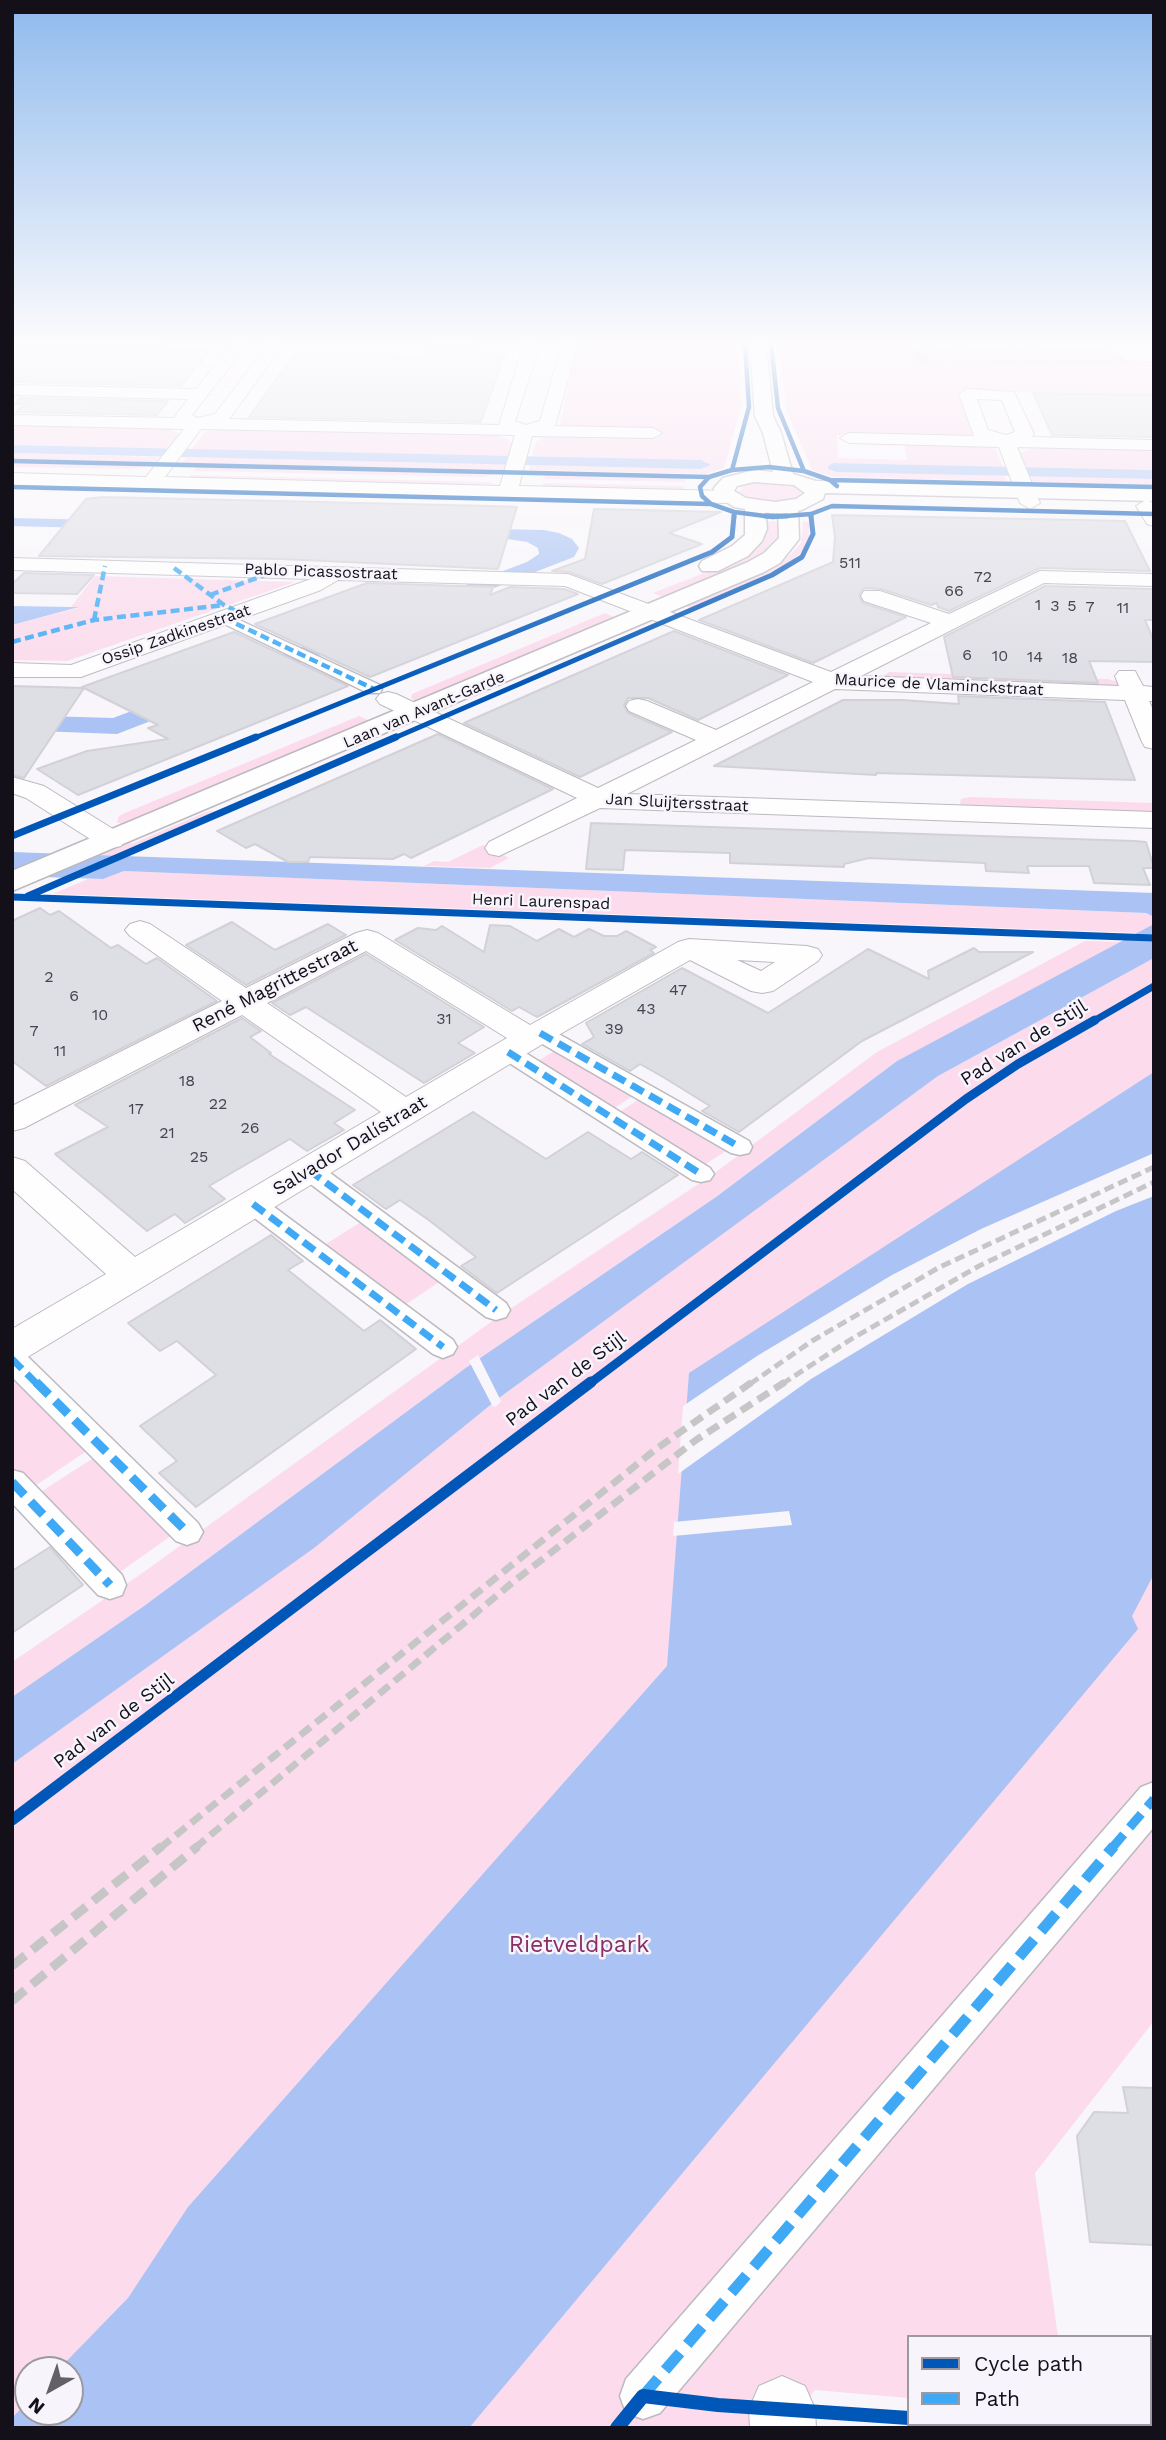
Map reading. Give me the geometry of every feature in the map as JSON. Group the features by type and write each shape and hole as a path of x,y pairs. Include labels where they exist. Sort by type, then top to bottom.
{"street":[{"path":"160,472 170,458"},
{"path":"513,473 517,458"},
{"path":"754,476 756,458"},
{"path":"779,458 784,477"},
{"path":"1012,458 1021,484"},
{"path":"12,468 160,472 513,473 727,491 755,506 788,507 814,492 1021,484 1152,507"},
{"path":"12,479 160,472"},
{"path":"727,491 754,476 784,477 814,492"},
{"name":"Laan van Avant-Garde","path":"94,838 381,694 626,601 740,551 755,537 755,506"},
{"name":"Laan van Avant-Garde","path":"18,866 415,712 772,558 789,539 788,507"},
{"name":"Pablo Picassostraat","path":"12,564 568,580 626,601"},
{"name":"Ossip Zadkinestraat","path":"12,670 73,672 324,582 332,573"},
{"path":"499,848 1029,582 1154,580"},
{"path":"1029,582 1028,590 1154,593"},
{"path":"872,596 950,622"},
{"path":"626,601 653,611"},
{"name":"Maurice de Vlaminckstraat","path":"653,611 831,681 1139,688 1154,677"},
{"path":"224,618 381,694"},
{"name":"Maurice de Vlaminckstraat","path":"867,663 879,667 1139,688"},
{"path":"1139,688 1154,742"},
{"name":"Jan Sluijtersstraat","path":"381,694 597,799 612,802 943,802 1154,798"},
{"path":"638,706 716,739"},
{"name":"Jan Sluijtersstraat","path":"642,776 656,780 1154,820"},
{"path":"12,785 35,792 94,838"},
{"path":"140,930 406,1113"},
{"name":"René Magrittestraat","path":"12,1120 368,939 526,1041"},
{"name":"Salvador Dalístraat","path":"12,1348 526,1041 689,948"},
{"path":"526,1041 740,1147"},
{"path":"526,1041 701,1174"},
{"path":"12,1169 133,1276"},
{"path":"309,1170 496,1310"},
{"path":"253,1204 443,1347"},
{"path":"12,1359 187,1532"},
{"path":"12,1482 110,1585"},
{"path":"643,2396 1154,1799"}],"green space":[{"path":"12,458 161,458 158,462"},
{"path":"186,458 226,458 507,464 505,470 183,463"},
{"path":"597,458 727,458 724,468 706,474 529,470 530,465 700,469 707,461"},
{"path":"807,458 907,460 907,458 999,458 1003,467 833,463 828,466 1005,476 1007,481 833,477 812,470"},
{"path":"1022,458 1154,458 1154,470 1027,467"},
{"path":"12,462 153,466 130,469 12,467"},
{"path":"197,466 502,473 482,477 194,471"},
{"path":"546,474 686,478 685,482 544,479"},
{"path":"191,475 488,482 494,484 186,482"},
{"path":"1031,476 1154,479 1154,485 1032,482"},
{"path":"759,481 789,483 801,489 802,493 794,499 777,502 748,498 739,492 744,485"},
{"path":"543,483 684,486 684,493 542,490"},
{"path":"762,521 783,522 785,531 772,552 670,600 653,593 709,571"},
{"path":"803,522 809,522 809,539 803,551 792,560 769,574 691,608 686,606 781,564 801,543"},
{"path":"95,576 295,582 67,661 12,660 12,625 78,608 71,607"},
{"path":"605,613 623,621 416,701 411,698 412,694"},
{"path":"889,672 1108,679 1121,683 1122,687 881,677"},
{"path":"359,716 376,724 123,825 117,822 119,816 125,813"},
{"path":"970,797 1154,803 1154,816 964,808 960,803 961,799"},
{"path":"217,812 117,856 95,855 126,840 132,844"},
{"path":"483,845 509,858 490,868 424,866 434,861 448,862"},
{"path":"124,871 1146,913 1154,917 1154,924 1139,933 53,894 88,879 103,879"},
{"path":"1085,941 1123,942 897,1061 716,1197 467,1367 144,1606 12,1697 12,1662 141,1574 498,1317 712,1175 877,1052"},
{"name":"Rietveldpark","path":"1154,958 1154,2021 1035,2173 1058,2335 907,2335 907,2398 815,2390 786,2428 12,2428 12,1761 493,1403 495,1407 501,1402 499,1398 938,1076"},
{"path":"558,1049 634,1095 613,1109 536,1062"},
{"path":"641,1098 729,1149 701,1167 618,1113"},
{"path":"361,1222 439,1282 405,1305 326,1244"},
{"path":"17,1376 88,1450 32,1488 12,1467 12,1379"},
{"path":"95,1457 175,1533 113,1577 39,1493"}],"water":[{"path":"221,458 603,458 701,460 711,465 700,469"},
{"path":"833,463 1154,470 1154,479 837,472 828,469"},
{"path":"12,518 544,530 572,539 579,548 574,557 117,734 12,730 12,715 113,718 527,562 539,554 538,548 527,542 508,539 12,526"},
{"path":"12,606 71,607 79,607 12,625"},
{"path":"12,852 1154,893 1154,917 1146,913 124,871 103,879 12,876"},
{"path":"1154,924 1154,958 938,1076 499,1398 314,1548 12,1764 12,1697 144,1606 467,1367 716,1197 897,1061"},
{"path":"1154,1072 1154,1574 1132,1616 1138,1629 469,2428 12,2428 14,2416 14,2426 84,2426 84,2356 72,2356 128,2298 188,2207 667,1666 689,1373"}],"pier":[{"path":"1154,1153 1154,1196 1116,1211 968,1284 811,1379 678,1474 683,1406 757,1356 892,1275 981,1229"},
{"path":"478,1355 501,1401 493,1407 469,1361"},
{"path":"789,1511 792,1525 673,1536 674,1522"}],"building":[{"path":"102,497 517,507 498,569 281,559 39,556 86,499"},
{"path":"594,509 721,512 669,533 702,544 602,584 569,572 552,571 585,559"},
{"path":"832,515 1125,521 1150,571 1040,568 949,611 938,607 937,603 931,605 881,589 864,588 859,595 863,603 906,617 813,663 699,620 833,562 835,537"},
{"path":"24,573 94,575 77,594 12,593 12,584"},
{"path":"367,583 493,587 490,595 510,587 564,589 578,594 370,677 255,624"},
{"path":"1045,586 1154,589 1154,620 1145,620 1154,641 1154,662 1089,661 1098,683 953,677 944,637"},
{"path":"674,631 788,675 698,720 648,698 628,698 624,705 628,713 672,732 580,777 464,723"},
{"path":"234,632 348,686 78,795 37,769 87,751 168,739 148,728 158,725 82,687"},
{"path":"12,686 84,688 24,778 12,775"},
{"path":"958,696 1105,702 1135,780 876,775 714,766 843,700 959,704"},
{"path":"438,734 553,789 411,858 404,854 393,859 310,857 308,862 288,862 255,844 246,848 217,831"},
{"path":"591,823 1134,841 1146,842 1154,868 1143,868 1150,885 1094,883 1089,866 1027,866 1029,873 986,871 985,863 869,858 844,864 844,867 730,863 730,853 625,850 623,870 586,869"},
{"path":"40,908 50,915 59,911 111,948 118,945 146,964 157,958 217,1001 46,1086 12,1061 12,921"},
{"path":"232,922 275,950 328,924 346,935 246,985 186,945"},
{"path":"490,925 510,926 537,941 559,929 574,937 589,929 604,936 617,936 626,931 656,947 650,950 654,953 537,1017 519,1007 512,1011 395,940 418,928 436,930 442,926 484,952"},
{"path":"974,948 979,952 1033,952 862,1041 739,1132 702,1111 710,1106 640,1064 630,1071 582,1044 594,1037 586,1023 682,968 768,1013 868,949 929,979 928,971"},
{"path":"366,954 484,1027 458,1043 475,1053 424,1083 306,1007 290,1015 272,1003"},
{"path":"242,1018 261,1031 250,1037 271,1053 269,1054 355,1110 334,1123 344,1130 307,1151 290,1139 209,1186 225,1199 185,1223 175,1214 147,1231 55,1154 108,1127 75,1105"},
{"path":"473,1112 546,1159 588,1132 631,1159 642,1152 678,1175 497,1293 461,1266 476,1257 430,1221 400,1200 386,1209 353,1185"},
{"path":"271,1235 303,1261 288,1270 364,1331 380,1320 416,1349 196,1507 159,1473 177,1461 140,1426 216,1375 177,1341 160,1351 128,1323"},
{"path":"50,1547 83,1585 12,1633 12,1571"},
{"path":"1123,2087 1154,2088 1154,2245 1090,2242 1077,2136 1094,2112 1128,2113"}],"railway":[{"path":"750,1384 812,1341 938,1268 1154,1167"},
{"path":"782,1384 853,1338 979,1266 1154,1182"},
{"path":"160,1848 656,1449 752,1382"},
{"path":"195,1848 513,1582 696,1440 785,1382"},
{"path":"12,1966 162,1846"},
{"path":"12,2001 198,1846"}],"marked path":[{"path":"94,620 105,566"},
{"path":"174,568 224,605 240,613"},
{"path":"210,595 276,571"},
{"path":"12,642 94,620 224,605"},
{"path":"224,618 374,689"},
{"path":"540,1033 740,1147"},
{"path":"508,1052 701,1174"},
{"path":"309,1170 496,1310"},
{"path":"253,1204 443,1347"},
{"path":"12,1359 187,1532"},
{"path":"12,1482 110,1585"},
{"path":"643,2396 1154,1799"}],"cycle path":[{"path":"732,470 735,458"},
{"path":"799,458 804,471"},
{"path":"12,461 709,477"},
{"path":"711,504 702,496 700,487 709,477 732,470 769,467 804,471 830,480 837,486"},
{"path":"830,480 1154,487"},
{"path":"12,487 711,504 734,512 773,517 811,514 832,506 1154,514"},
{"path":"12,836 712,552 732,537 734,512"},
{"path":"28,896 772,575 802,557 813,534 811,514"},
{"name":"Henri Laurenspad","path":"12,897 1154,938"},
{"name":"Pad van de Stijl","path":"12,1820 966,1099 1018,1064 1154,986"},
{"path":"617,2428 643,2396 718,2405 907,2418"}]}
